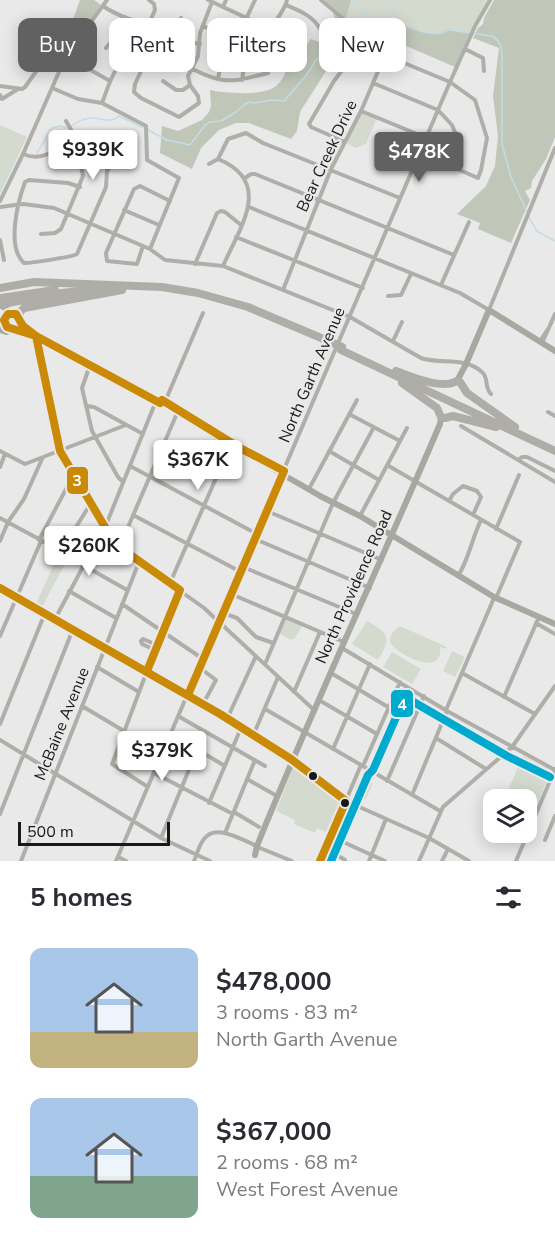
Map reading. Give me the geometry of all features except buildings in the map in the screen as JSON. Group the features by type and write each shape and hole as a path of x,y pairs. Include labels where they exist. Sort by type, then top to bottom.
{"highway":[{"path":"0,288 34,282 65,282 162,287 198,293 248,306 332,344"},
{"path":"2,302 100,285"},
{"path":"2,302 97,289 158,292 219,302 268,318 342,348 555,451"},
{"path":"17,317 24,308 122,290"},
{"path":"390,371 447,384 460,379 467,393 515,427"},
{"path":"390,371 436,408 442,420 453,416 523,436"},
{"path":"390,371 555,446"}],"main road":[{"path":"2,302 23,326 36,336"},
{"path":"2,302 2,323"},
{"path":"460,379 489,310 555,351"},
{"path":"2,323 17,317"},
{"path":"14,329 19,325 17,317"},
{"path":"484,321 499,317"},
{"path":"2,323 7,327 36,336 178,411 495,597 537,620 555,624"},
{"path":"128,384 130,388 164,404"},
{"name":"North Providence Road","path":"256,853 318,699 370,588 442,420"},
{"path":"283,473 330,501"},
{"path":"349,512 360,516 385,531 399,543 432,561"},
{"path":"385,531 397,525"},
{"path":"386,550 399,543"},
{"name":"North Providence Road","path":"256,853 293,760"}],"street":[{"path":"94,18 107,0"},
{"path":"149,0 154,4 155,10 151,18"},
{"path":"223,7 225,0"},
{"path":"246,18 255,0"},
{"path":"321,0 351,25 351,56 309,124 345,142"},
{"name":"North Garth Avenue","path":"117,859 450,82 490,0"},
{"path":"195,62 198,56 200,33 210,1 244,18"},
{"path":"277,18 287,3 308,15 319,27"},
{"path":"103,6 114,14 129,18"},
{"path":"106,48 120,31 125,17"},
{"path":"203,26 207,28"},
{"path":"195,43 200,44"},
{"path":"465,50 483,58 484,70"},
{"path":"406,64 450,82 475,100 487,138 478,178 421,153"},
{"path":"195,70 218,79 242,80 268,73"},
{"path":"0,86 25,87 36,72"},
{"path":"0,201 2,192 23,154 59,72"},
{"path":"94,72 110,81"},
{"path":"102,103 115,72"},
{"path":"141,72 134,90 137,96 176,117 182,116 199,103 198,96 190,85 188,76 190,72"},
{"path":"218,79 219,72"},
{"path":"242,80 243,72"},
{"name":"Bear Creek Drive","path":"284,290 331,169 361,111 378,72"},
{"path":"163,81 176,90 183,90 190,85"},
{"path":"373,83 438,110 452,125 461,147"},
{"path":"0,95 2,99 19,88"},
{"path":"52,88 78,99 102,103 146,126 147,160 179,178 150,249"},
{"path":"361,111 427,138"},
{"path":"41,234 58,232 83,176 74,135 66,121"},
{"path":"209,164 218,159 228,139 246,133 263,143 400,198"},
{"path":"23,154 33,158 69,145 112,139 118,142 120,149 119,155 107,171 106,187 77,254 74,257 24,263 19,257 14,233 18,216 17,205 25,182 29,180 68,183 80,187"},
{"path":"249,207 441,285 489,310 555,148"},
{"path":"218,159 234,166 245,178 250,192 249,207 223,266"},
{"path":"245,178 255,174 454,255"},
{"path":"143,246 137,264 107,261 106,254 134,189 140,186 170,201"},
{"path":"0,207 27,204 54,208 150,249 170,262 223,266 350,317 425,360 457,361 483,372 486,388 490,394"},
{"path":"124,210 159,225"},
{"path":"195,264 217,213 225,212 241,225"},
{"path":"441,285 469,222"},
{"path":"236,237 363,288"},
{"path":"0,240 4,260"},
{"path":"388,296 401,295 411,274"},
{"path":"164,404 203,313"},
{"path":"541,342 555,314"},
{"path":"393,341 402,322"},
{"path":"36,336 60,451 119,548 180,590 219,622 314,710"},
{"path":"90,364 82,388 94,437 123,482"},
{"path":"310,487 357,400"},
{"path":"55,619 104,524 156,401"},
{"path":"87,406 94,407 143,434"},
{"path":"119,548 178,411"},
{"path":"548,412 555,416"},
{"path":"349,414 400,441"},
{"path":"0,451 25,464 126,425"},
{"path":"461,426 555,482"},
{"path":"264,664 320,534 330,501 354,465 374,427"},
{"path":"360,516 407,428"},
{"path":"170,583 231,443"},
{"path":"162,450 216,478"},
{"path":"329,451 379,480"},
{"path":"0,467 5,454"},
{"path":"518,460 527,457 553,471 548,478"},
{"path":"0,541 8,522 24,499 42,458"},
{"path":"387,465 520,542 462,673 412,795"},
{"path":"130,466 256,537 370,588"},
{"path":"0,636 40,540 74,473"},
{"path":"496,529 519,475"},
{"path":"449,501 453,494 464,486 477,491 481,497 472,515"},
{"path":"0,518 61,551 91,503"},
{"path":"267,511 382,560"},
{"path":"133,515 241,572"},
{"path":"458,576 464,567 481,520"},
{"name":"McBaine Avenue","path":"21,861 139,562"},
{"path":"83,564 128,590"},
{"path":"243,567 358,615"},
{"path":"0,588 203,704 293,760 346,801 429,838 469,861"},
{"path":"148,788 112,765 180,590"},
{"path":"69,591 116,618"},
{"path":"231,594 320,632 447,710 555,769 516,861"},
{"path":"122,604 203,658"},
{"path":"0,724 45,613"},
{"path":"223,613 237,618 256,637 273,643"},
{"path":"504,697 537,620 555,634"},
{"path":"0,814 73,629"},
{"path":"294,692 320,632"},
{"path":"227,719 256,656"},
{"path":"333,749 370,664"},
{"path":"97,667 139,692"},
{"path":"200,668 216,680 203,704"},
{"path":"330,672 388,707"},
{"path":"462,673 535,714"},
{"path":"253,736 278,677"},
{"path":"320,861 400,682"},
{"path":"419,861 443,807 512,747 555,686"},
{"path":"387,781 424,696"},
{"path":"318,699 377,734"},
{"path":"82,706 124,732"},
{"path":"265,709 440,811"},
{"path":"178,716 265,766"},
{"path":"209,803 241,728"},
{"path":"171,734 225,766"},
{"path":"436,738 486,769"},
{"path":"0,740 161,838 210,861"},
{"path":"161,838 197,750"},
{"path":"225,833 255,760"},
{"path":"154,773 182,790 260,827"},
{"path":"248,779 277,796"},
{"path":"545,840 555,816"},
{"path":"369,861 386,819"},
{"path":"194,861 206,837 214,832 225,833 256,853 292,861"},
{"path":"330,836 385,861"},
{"path":"325,848 345,860"},
{"path":"442,861 448,849"},
{"path":"117,859 126,861"}],"shaded area":[{"path":"80,0 94,0 101,5 91,18 74,18"},
{"path":"351,0 487,0 470,33 448,29 437,34 423,32 406,26 406,18 346,18"},
{"path":"351,0 346,18 325,1"},
{"path":"494,0 555,0 555,137 546,159 532,181 531,188 525,191 530,200 511,243 478,229 480,223 457,214 486,186 495,166 498,136 493,96 499,48 473,38 483,24"},
{"path":"333,10 341,18 334,18"},
{"path":"406,26 436,34 448,29 470,33 455,67 406,46"},
{"path":"311,39 319,42 319,72 326,72 300,112 297,131 291,139 249,123 236,123 219,130 201,148 192,169 160,153 162,126 178,131 202,120 211,106 210,90 232,93 267,91 280,82 285,72 307,72 307,44"},
{"path":"361,112 379,120 376,120 366,144 356,148 346,143"},
{"path":"0,125 27,137 0,194"},
{"path":"59,553 68,558 41,609 35,606"},
{"path":"286,619 302,626 295,638 291,640 280,634"},
{"path":"367,621 380,629 386,637 385,646 378,660 352,644"},
{"path":"400,626 447,647 446,649 440,647 439,657 434,662 426,663 408,657 390,642 391,634"},
{"path":"452,651 465,657 455,677 443,671"},
{"path":"392,652 421,669 412,684 383,667"},
{"path":"523,756 551,771 537,804 537,789 508,789"},
{"path":"294,765 321,783 343,802 330,834 317,828 315,833 294,824 295,820 276,811"},
{"path":"365,776 371,778 372,785 366,799 360,800 355,798 355,788 360,779"}],"waterway":[{"path":"351,0 365,18"},
{"path":"381,0 406,26 438,34 450,30 492,36 501,46 502,144 511,177 527,212"},
{"path":"148,130 167,140 190,145 205,125 221,121 245,104 270,100 284,101 319,59"},
{"path":"71,126 87,118 112,120 119,116 143,128"},
{"path":"37,153 52,128 61,126 66,128"},
{"path":"1,188 13,163"},
{"path":"528,216 537,231 555,241"}],"transit line":[{"name":"3","path":"8,314 16,314 23,326 36,336 7,327 4,320 8,314"},
{"name":"3","path":"36,336 60,451 115,544 180,590 147,671"},
{"name":"3","path":"36,336 160,403"},
{"name":"3","path":"162,400 240,448 284,471 188,695"},
{"name":"3","path":"0,588 220,714 291,759 346,801 320,861"},
{"name":"4","path":"331,861 405,697 507,756 550,777"}]}
